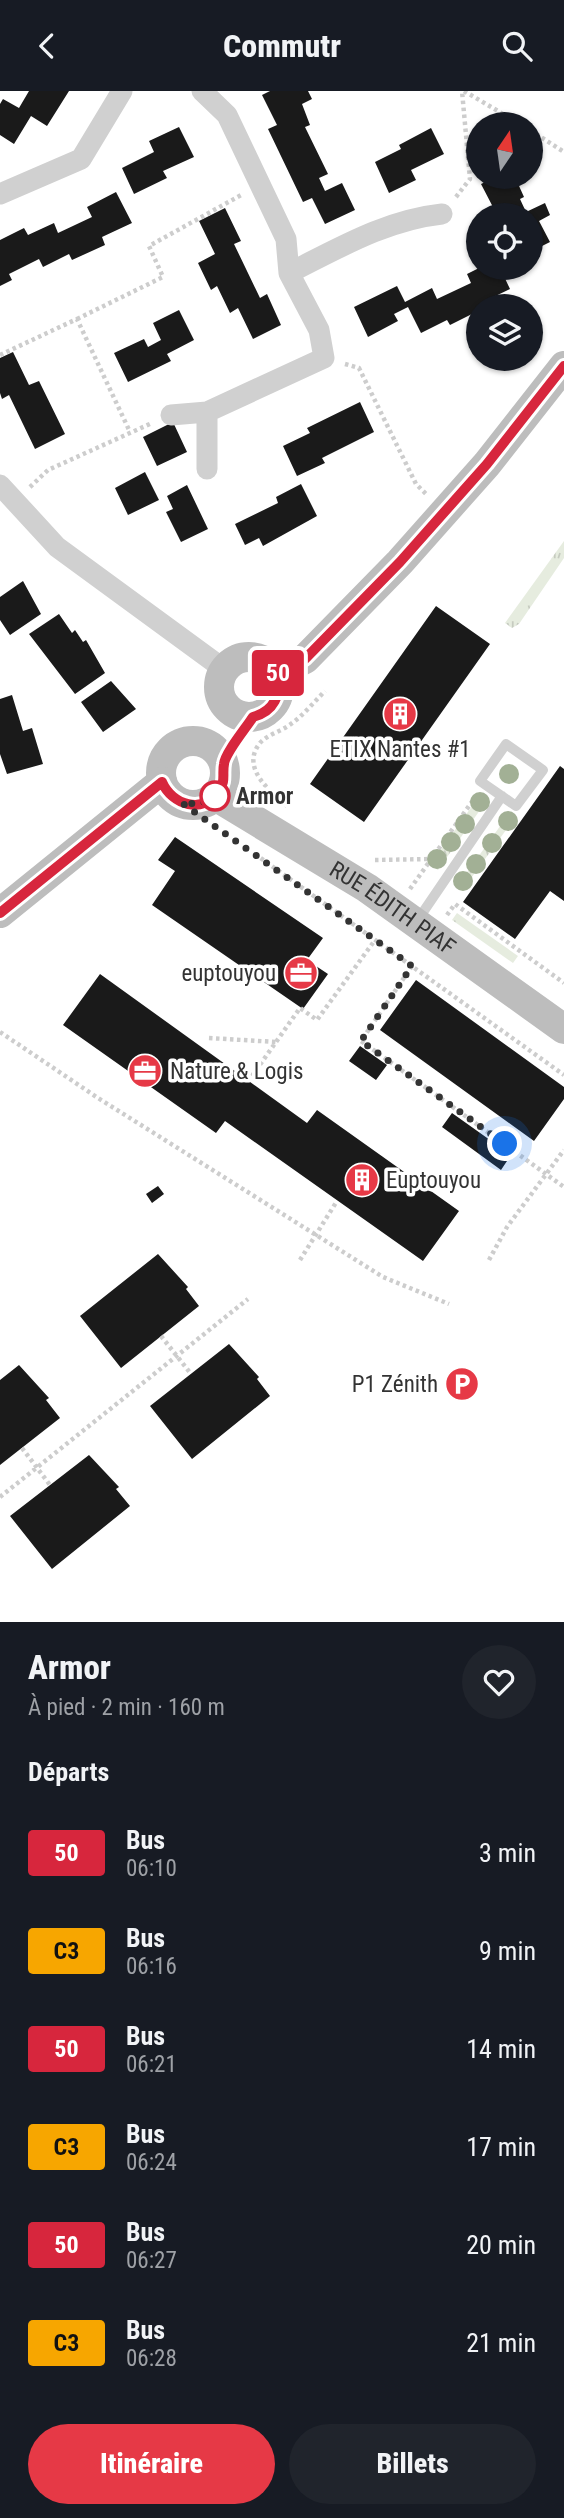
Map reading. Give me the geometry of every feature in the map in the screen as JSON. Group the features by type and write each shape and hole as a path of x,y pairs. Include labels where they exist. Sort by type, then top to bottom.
{"street":[{"path":"0,194 80,159 122,91"},
{"path":"171,415 207,412 324,358 319,330 289,273 286,239 227,115 202,91"},
{"path":"289,273 388,225 410,218 442,214"},
{"path":"276,674 305,659 400,562 487,464 564,366"},
{"path":"207,412 207,469"},
{"path":"0,485 57,547 225,670"},
{"path":"241,658 261,660 276,674 278,693 275,702 262,715 253,717 235,714 222,701 219,685 225,670 241,658"},
{"path":"184,742 204,743 212,747 223,764 224,781 200,805 166,791 162,782 162,762 167,753 184,742 222,701"},
{"path":"223,764 253,717"},
{"path":"0,913 162,782"},
{"name":"RUE ÉDITH PIAF","path":"200,805 421,915 564,1029"}],"lane":[{"path":"506,744 543,770 516,806 502,796 480,781 506,744"},
{"path":"421,915 502,796"}],"path":[{"path":"463,91 499,112"},
{"path":"442,214 470,179 463,91"},
{"path":"543,138 564,152"},
{"path":"0,355 163,277 149,246 260,185"},
{"path":"77,319 130,432"},
{"path":"324,358 359,368 416,484"},
{"path":"15,502 48,470 171,415"},
{"path":"293,811 263,785 252,762 267,737 301,716 324,691"},
{"path":"484,784 407,893 421,915 444,919 455,904 564,983"},
{"name":"RUE ÉDITH PIAF","path":"246,848 564,1075"},
{"path":"370,860 431,859"},
{"path":"251,1076 300,1008 317,1020 375,940"},
{"path":"412,966 361,1041 564,1187"},
{"path":"0,1032 98,1098 383,1277 449,1304"},
{"path":"209,1038 276,1042"},
{"path":"489,1260 507,1227 564,1150"},
{"path":"300,1260 338,1201"},
{"path":"0,1497 248,1299"},
{"path":"161,1336 191,1374"},
{"path":"22,1448 50,1485"}],"green space":[{"path":"564,541 564,558 519,624 512,628 505,623"},
{"path":"480,795 487,800 438,870 430,865"},
{"path":"508,815 514,819 464,888 458,885"},
{"path":"457,913 518,956 513,963 452,920"}],"building":[{"path":"29,91 69,91 47,126 31,116 14,144 0,135 0,104 3,99 19,108"},
{"path":"270,91 308,91 312,99 302,104 310,125 305,127 328,174 319,178 325,191 342,183 355,210 325,224 312,198 303,202 268,129 277,125 262,95"},
{"path":"179,127 194,157 163,171 167,178 134,194 122,168 154,152 149,141"},
{"path":"431,128 444,154 411,170 416,180 389,193 375,162 401,149 399,145"},
{"path":"484,189 520,189 524,197 520,199 522,203 491,203"},
{"path":"116,192 132,223 102,237 105,245 72,260 69,254 43,267 39,259 9,274 12,280 0,286 0,240 24,228 28,235 54,223 58,233 92,217 87,207"},
{"path":"545,203 550,215 543,219 543,204"},
{"path":"225,208 241,241 234,244 260,298 267,294 281,325 253,339 238,308 230,313 217,286 211,290 198,263 215,254 199,221"},
{"path":"543,229 550,242 543,246"},
{"path":"470,280 506,280 510,289 500,294 466,294 466,317 450,325 447,320 421,333 408,307 394,314 398,321 368,337 354,307 397,286 405,302 432,288 437,299 471,283"},
{"path":"179,310 194,340 167,354 171,361 128,382 114,353 144,339 148,347 161,340 153,323"},
{"path":"13,352 29,385 39,381 65,434 35,449 9,395 2,399 0,393 0,358"},
{"path":"360,402 374,432 322,458 325,463 297,476 283,446 310,433 307,428"},
{"path":"173,422 187,452 157,466 143,437"},
{"path":"145,472 159,500 128,515 115,488"},
{"path":"301,484 317,516 263,546 259,538 245,545 235,524 278,503 276,497"},
{"path":"187,485 208,529 181,542 166,512 173,509 167,496"},
{"path":"23,581 41,614 10,635 0,620 0,597"},
{"name":"ETIX Nantes #1","path":"436,606 490,644 364,822 310,784"},
{"path":"59,614 72,633 75,630 83,642 86,640 105,673 75,694 29,634"},
{"path":"111,681 136,709 103,732 81,702"},
{"path":"12,695 23,731 32,728 43,764 7,774 0,754 0,699"},
{"path":"560,766 564,769 564,901 550,891 515,939 463,902"},
{"path":"175,837 323,938 307,960 328,974 303,1009 152,905 175,871 158,860"},
{"path":"100,974 307,1123 317,1110 459,1211 423,1261 225,1121 216,1133 63,1025"},
{"path":"416,980 564,1087 564,1099 534,1141 380,1030"},
{"path":"360,1046 387,1065 376,1080 349,1061"},
{"path":"452,1113 511,1155 501,1170 442,1127"},
{"path":"158,1186 164,1194 152,1203 146,1194"},
{"path":"158,1254 188,1287 186,1289 199,1306 121,1368 80,1316"},
{"path":"229,1344 259,1377 257,1379 270,1396 192,1459 150,1406"},
{"path":"19,1365 49,1398 46,1400 60,1418 0,1465 0,1380"},
{"path":"89,1455 119,1487 116,1489 130,1506 52,1569 10,1516"}],"bus line":[{"name":"50","path":"0,913 162,782 173,799 182,803 200,804 215,796 224,781 223,764 253,717 262,715 275,702 278,693 276,674 305,659 400,562 487,464 564,366"}],"place":[{"name":"ETIX Nantes #1","path":"400,714"},
{"name":"Armor","path":"215,796"},
{"name":"euptouyou","path":"301,973"},
{"name":"Nature & Logis","path":"145,1071"},
{"name":"Euptouyou","path":"362,1180"},
{"name":"P1 Zénith","path":"462,1384"}],"route":[{"path":"215,796 200,804 182,803 412,966 361,1041 505,1144"}]}
